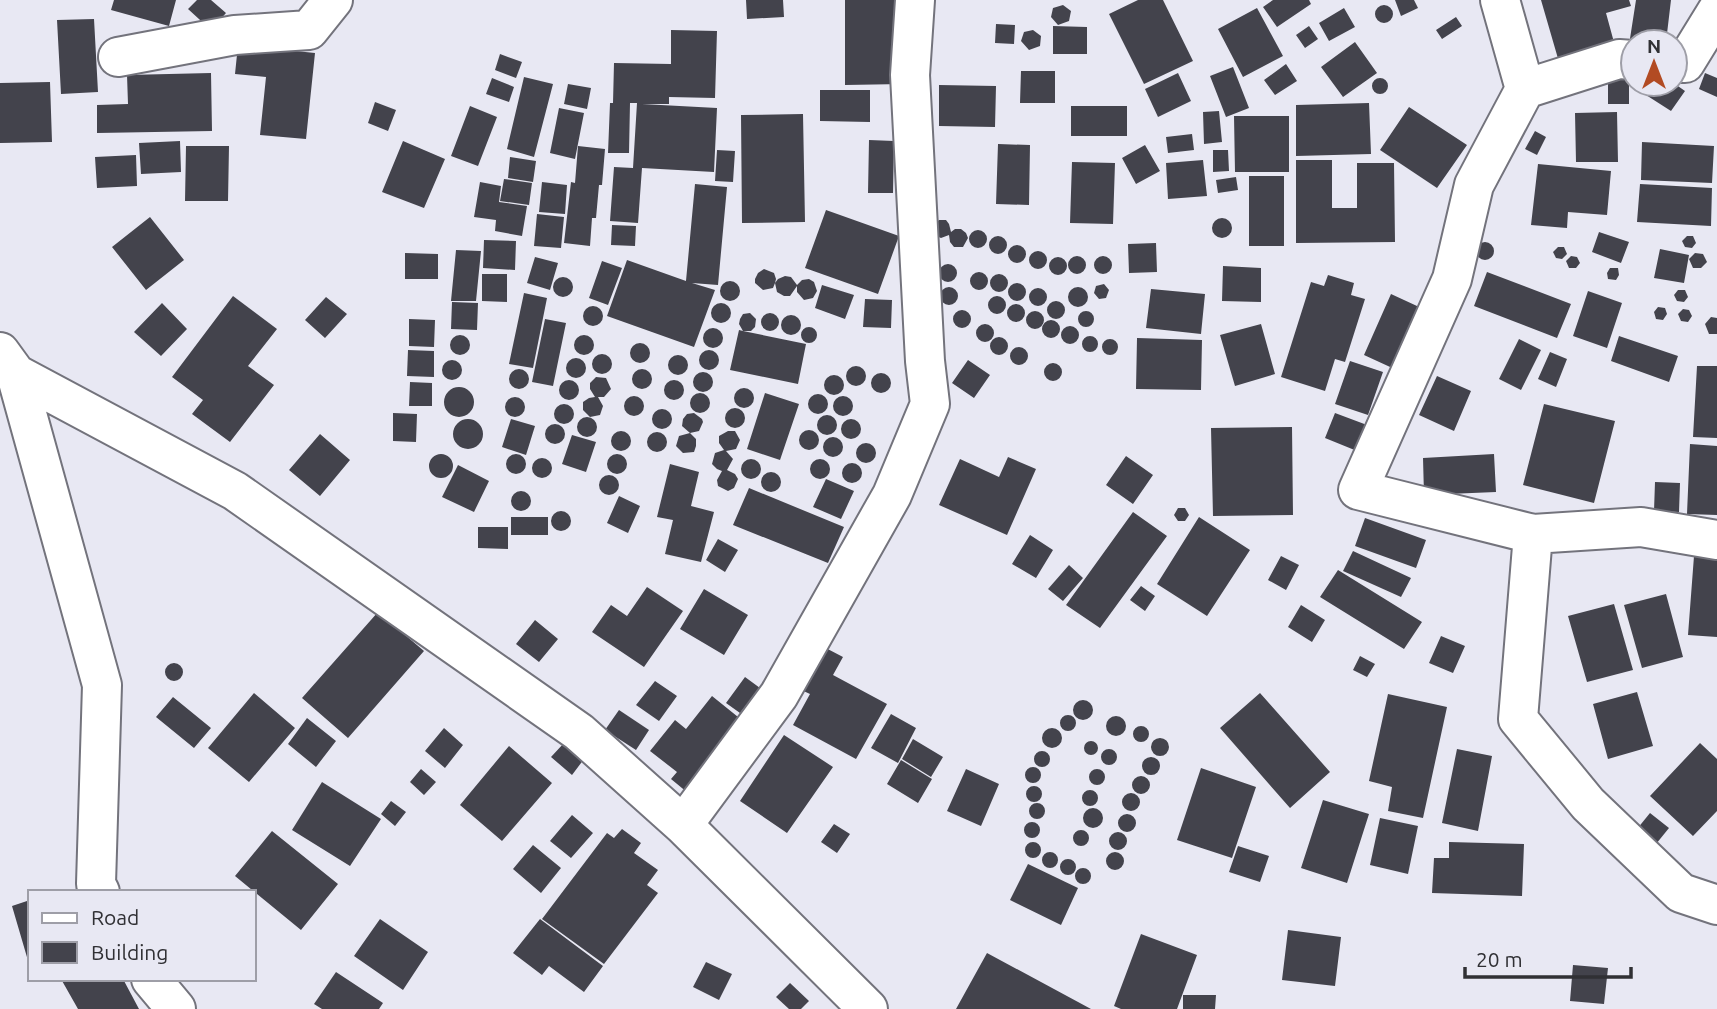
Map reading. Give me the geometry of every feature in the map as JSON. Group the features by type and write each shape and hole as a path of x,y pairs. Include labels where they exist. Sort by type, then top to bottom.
{"street":[{"path":"118,57 235,35 309,30 333,0"},
{"path":"682,825 779,695 892,495 930,404 925,361 910,75 915,0"},
{"path":"1500,0 1525,89 1474,185 1452,279 1358,490 1533,534 1641,527 1717,540"},
{"path":"1689,56 1717,11"},
{"path":"1525,89 1619,59"},
{"path":"8,363 235,491 579,732 682,825 868,1009"},
{"path":"8,363 102,685 96,884 99,890"},
{"path":"1533,534 1518,719 1588,804 1681,893 1717,905"},
{"path":"153,981 176,1009"}],"building":[{"path":"114,0 176,0 169,26 111,10"},
{"path":"197,0 211,0 226,13 211,30 188,9"},
{"path":"746,0 783,0 784,17 747,19"},
{"path":"845,0 903,0 903,84 845,85"},
{"path":"1138,0 1163,0 1193,61 1144,84 1109,14"},
{"path":"1273,0 1309,0 1311,4 1277,27 1263,7"},
{"path":"1395,0 1414,0 1418,8 1401,16"},
{"path":"1541,0 1629,0 1631,6 1606,13 1615,46 1559,62"},
{"path":"1636,0 1671,0 1668,28 1632,28"},
{"path":"1063,5 1071,11 1069,21 1058,25 1051,17 1053,8"},
{"path":"1384,5 1390,8 1393,14 1390,20 1384,23 1378,20 1375,14 1378,8"},
{"path":"1257,8 1283,56 1243,77 1218,29"},
{"path":"1344,8 1355,27 1329,41 1319,23"},
{"path":"1456,17 1462,26 1442,39 1436,30"},
{"path":"94,19 98,92 61,94 57,20"},
{"path":"996,24 1015,25 1014,44 995,43"},
{"path":"1053,26 1087,27 1087,54 1053,54"},
{"path":"1309,26 1318,39 1305,48 1296,35"},
{"path":"671,30 717,31 715,98 669,97 669,104 642,104 717,108 714,172 642,168 638,223 610,221 614,167 633,168 637,103 630,103 629,153 608,153 614,63 671,64"},
{"path":"1033,30 1041,36 1040,46 1029,50 1021,41 1024,32"},
{"path":"1355,42 1377,73 1343,97 1321,67"},
{"path":"238,45 315,53 306,139 260,135 266,77 235,74"},
{"path":"500,54 522,62 516,78 495,70"},
{"path":"1286,64 1297,81 1275,95 1264,80"},
{"path":"1233,67 1249,108 1226,117 1210,76"},
{"path":"1021,71 1055,71 1055,103 1020,103"},
{"path":"211,73 212,131 97,133 97,105 128,104 127,75"},
{"path":"1178,73 1191,101 1158,117 1145,89"},
{"path":"1705,73 1717,78 1717,97 1699,89"},
{"path":"1608,74 1619,74 1619,98 1629,98 1629,104 1608,104"},
{"path":"524,77 553,84 534,157 507,149"},
{"path":"492,78 514,87 509,102 486,94"},
{"path":"1380,78 1386,80 1386,92 1380,94 1374,92 1372,86 1374,80"},
{"path":"50,82 52,142 0,143 0,83"},
{"path":"568,84 591,88 587,109 564,104"},
{"path":"939,85 996,86 995,127 939,126"},
{"path":"820,90 870,90 870,122 820,121"},
{"path":"1651,98 1680,98 1671,111"},
{"path":"375,102 396,110 388,131 368,123"},
{"path":"1369,103 1371,154 1296,156 1296,105"},
{"path":"470,106 497,117 478,166 451,156"},
{"path":"1071,106 1127,106 1127,136 1071,136"},
{"path":"1409,107 1467,145 1437,188 1380,150"},
{"path":"559,108 584,113 575,159 550,153"},
{"path":"1219,111 1222,142 1204,144 1203,112"},
{"path":"1617,112 1618,162 1576,162 1575,113"},
{"path":"803,114 805,222 742,223 741,115"},
{"path":"1234,116 1289,116 1289,172 1235,172"},
{"path":"1535,131 1546,137 1537,155 1525,149"},
{"path":"1192,134 1194,150 1168,153 1166,137"},
{"path":"869,140 894,141 893,193 868,193"},
{"path":"180,141 181,172 141,174 139,143"},
{"path":"403,141 445,159 424,208 382,192"},
{"path":"1642,142 1714,146 1712,183 1641,180"},
{"path":"998,144 1030,145 1029,205 996,204"},
{"path":"1145,145 1160,171 1136,184 1122,158"},
{"path":"186,146 229,146 228,201 185,201"},
{"path":"578,146 605,149 602,185 599,185 596,218 592,218 590,246 564,243 571,182 575,183"},
{"path":"717,150 735,151 733,182 715,181"},
{"path":"1213,150 1228,150 1229,171 1213,172"},
{"path":"136,155 137,186 97,188 95,157"},
{"path":"510,157 536,161 533,182 508,178"},
{"path":"1203,160 1207,196 1168,199 1166,163"},
{"path":"1296,160 1332,160 1332,208 1357,208 1357,163 1394,163 1395,242 1296,243"},
{"path":"1072,162 1115,163 1113,224 1070,223"},
{"path":"1538,164 1611,171 1607,215 1568,212 1567,228 1531,225"},
{"path":"1249,176 1284,176 1284,246 1249,246"},
{"path":"1236,177 1238,190 1218,193 1216,180"},
{"path":"504,179 532,183 529,205 500,201"},
{"path":"480,182 501,186 499,202 527,206 522,236 495,231 496,220 474,217"},
{"path":"542,182 567,185 565,214 539,212"},
{"path":"695,184 727,187 718,285 692,283 715,290 694,347 607,316 627,260 686,281"},
{"path":"1640,184 1712,188 1711,226 1637,222"},
{"path":"826,210 899,236 878,294 805,268"},
{"path":"537,214 564,217 561,248 534,246"},
{"path":"150,217 184,260 146,290 112,247"},
{"path":"1222,218 1229,221 1232,228 1229,235 1222,238 1215,235 1212,228 1215,221"},
{"path":"939,220 946,220 951,232 961,229 966,233 968,238 963,247 954,247 949,235 941,238 936,236 935,224"},
{"path":"612,225 636,226 635,246 611,245"},
{"path":"978,230 984,233 987,239 984,245 978,248 972,245 969,239 972,233"},
{"path":"1599,232 1629,242 1621,263 1592,252"},
{"path":"998,236 1004,239 1007,245 1004,251 998,254 992,251 989,245 992,239"},
{"path":"1687,236 1693,236 1696,243 1692,248 1685,247 1682,241"},
{"path":"484,240 516,241 515,270 483,268"},
{"path":"1485,242 1491,245 1494,251 1491,257 1485,260 1479,257 1476,251 1479,245"},
{"path":"1156,243 1157,272 1129,273 1128,244"},
{"path":"1017,245 1023,248 1026,254 1023,260 1017,263 1011,260 1008,254 1011,248"},
{"path":"1558,247 1564,247 1567,254 1562,259 1556,258 1553,252"},
{"path":"1660,249 1689,255 1684,283 1654,278"},
{"path":"456,250 481,251 476,301 451,301"},
{"path":"1038,251 1044,254 1047,260 1044,266 1038,269 1032,266 1029,260 1032,254"},
{"path":"405,253 438,254 438,279 405,279"},
{"path":"1695,253 1703,254 1707,262 1701,268 1693,268 1689,259"},
{"path":"1077,256 1083,259 1086,265 1083,271 1077,274 1071,271 1068,265 1071,259"},
{"path":"1103,256 1109,259 1112,265 1109,271 1103,274 1097,271 1094,265 1097,259"},
{"path":"1571,256 1577,257 1580,263 1576,268 1569,268 1566,261"},
{"path":"535,257 558,263 550,290 527,283"},
{"path":"1058,257 1064,260 1067,266 1064,272 1058,275 1052,272 1049,266 1052,260"},
{"path":"602,261 622,268 608,305 589,298"},
{"path":"948,264 954,267 957,273 954,279 948,282 942,279 939,273 942,267"},
{"path":"1223,266 1261,268 1261,302 1222,301"},
{"path":"1610,268 1618,268 1619,275 1616,280 1608,279"},
{"path":"764,269 774,273 776,279 773,288 763,290 755,283 755,279"},
{"path":"979,272 986,274 986,288 979,290 972,288 970,281 972,274"},
{"path":"1487,272 1571,304 1557,338 1474,306"},
{"path":"482,274 507,274 507,302 482,301"},
{"path":"999,274 1005,277 1008,283 1005,289 999,292 993,289 990,283 993,277"},
{"path":"1328,275 1354,283 1351,295 1365,299 1345,362 1335,359 1325,391 1281,377 1311,282 1324,286"},
{"path":"785,276 791,277 797,285 802,280 809,279 814,282 817,291 813,298 804,300 797,292 797,286 790,296 784,296 777,292 775,283"},
{"path":"559,277 567,277 573,287 567,297 559,297 553,291 553,283"},
{"path":"730,281 737,284 740,291 737,298 730,301 723,298 720,291 723,284"},
{"path":"1017,283 1023,286 1026,292 1023,298 1017,301 1011,298 1008,292 1011,286"},
{"path":"1104,284 1109,290 1106,298 1099,299 1094,293 1096,286"},
{"path":"822,285 854,295 845,319 815,308"},
{"path":"949,287 955,290 958,296 955,302 949,305 943,302 940,296 943,290"},
{"path":"1074,287 1082,287 1088,297 1082,307 1074,307 1068,301 1068,293"},
{"path":"1038,288 1044,291 1047,297 1044,303 1038,306 1032,303 1029,297 1032,291"},
{"path":"1151,289 1205,294 1201,334 1146,328"},
{"path":"1678,290 1685,290 1688,297 1684,302 1677,301 1674,295"},
{"path":"1588,291 1622,303 1607,348 1573,336"},
{"path":"524,293 547,298 533,368 509,364"},
{"path":"1391,294 1430,312 1401,372 1364,355"},
{"path":"233,296 277,329 248,366 274,385 230,442 192,414 203,400 172,377"},
{"path":"997,296 1005,301 1006,305 1001,313 997,314 989,309 988,305 993,297"},
{"path":"326,297 347,314 325,338 305,320"},
{"path":"865,299 892,300 891,328 863,327"},
{"path":"1056,301 1062,304 1065,310 1062,316 1056,319 1050,316 1047,310 1050,304"},
{"path":"452,302 478,303 477,330 451,329"},
{"path":"162,303 187,329 161,356 134,332"},
{"path":"717,303 725,303 731,313 725,323 717,323 711,317 711,309"},
{"path":"1016,304 1024,309 1025,313 1020,321 1016,322 1008,317 1007,313 1012,305"},
{"path":"589,306 597,306 603,316 597,326 589,326 583,320 583,312"},
{"path":"1658,307 1665,308 1667,314 1663,320 1656,319 1654,312"},
{"path":"1683,309 1689,310 1692,316 1688,322 1681,321 1678,314"},
{"path":"962,310 968,313 971,319 968,325 962,328 956,325 953,319 956,313"},
{"path":"1035,311 1041,314 1044,320 1041,326 1035,329 1029,326 1026,320 1029,314"},
{"path":"1083,311 1089,311 1094,319 1092,325 1083,327 1078,322 1078,316"},
{"path":"750,313 756,319 755,327 751,331 743,331 739,324 740,319 743,314"},
{"path":"766,313 774,313 779,322 777,329 766,331 761,326 761,318"},
{"path":"787,315 795,315 801,325 795,335 787,335 781,329 781,321"},
{"path":"1711,317 1717,318 1717,334 1709,334 1705,324"},
{"path":"409,319 435,320 434,347 409,346"},
{"path":"545,319 566,323 553,386 532,382"},
{"path":"1051,320 1057,323 1060,329 1057,335 1051,338 1045,335 1042,329 1045,323"},
{"path":"985,324 991,327 994,333 991,339 985,342 979,339 976,333 979,327"},
{"path":"1261,324 1275,374 1235,386 1220,335"},
{"path":"1070,326 1076,329 1079,335 1076,341 1070,344 1064,341 1061,335 1064,329"},
{"path":"806,327 812,327 817,335 815,341 806,343 801,338 801,332"},
{"path":"709,328 717,328 723,338 717,348 709,348 703,342 703,334"},
{"path":"739,330 806,344 798,384 730,370"},
{"path":"456,335 464,335 470,345 464,355 456,355 450,349 450,341"},
{"path":"580,335 588,335 594,345 588,355 580,355 574,349 574,341"},
{"path":"1087,336 1093,336 1098,344 1096,350 1087,352 1082,347 1082,341"},
{"path":"1619,336 1678,356 1669,382 1611,361"},
{"path":"999,337 1005,340 1008,346 1005,352 999,355 993,352 990,346 993,340"},
{"path":"1137,338 1202,340 1201,390 1136,389"},
{"path":"1107,339 1113,339 1118,347 1116,353 1107,355 1102,350 1102,344"},
{"path":"1519,339 1541,350 1521,390 1499,379"},
{"path":"636,343 644,343 650,353 644,363 636,363 630,357 630,349"},
{"path":"1019,347 1025,350 1028,356 1025,362 1019,365 1013,362 1010,356 1013,350"},
{"path":"408,350 434,351 434,377 407,376"},
{"path":"705,350 713,350 719,360 713,370 705,370 699,364 699,356"},
{"path":"1550,352 1567,359 1556,387 1538,379"},
{"path":"598,354 606,354 612,364 606,374 598,374 592,368 592,360"},
{"path":"674,355 682,355 688,365 682,375 674,375 668,369 668,361"},
{"path":"572,358 580,358 586,368 580,378 572,378 566,372 566,364"},
{"path":"448,360 456,360 462,370 456,380 448,380 442,374 442,366"},
{"path":"968,360 990,375 974,398 952,383"},
{"path":"1350,361 1383,372 1368,415 1335,404"},
{"path":"1053,363 1059,366 1062,372 1059,378 1053,381 1047,378 1044,372 1047,366"},
{"path":"852,366 860,366 866,376 860,386 852,386 846,380 846,372"},
{"path":"1697,366 1717,366 1717,438 1693,437"},
{"path":"515,369 523,369 529,379 523,389 515,389 509,383 509,375"},
{"path":"638,369 646,369 652,379 646,389 638,389 632,383 632,375"},
{"path":"703,372 710,375 713,382 710,389 703,392 696,389 693,382 696,375"},
{"path":"881,373 888,376 891,383 888,390 881,393 874,390 871,383 874,376"},
{"path":"830,375 838,375 844,385 838,395 830,395 824,389 824,381"},
{"path":"1437,376 1471,391 1454,431 1419,415"},
{"path":"596,377 606,378 611,389 604,397 598,397 603,406 600,415 590,417 583,410 583,402 595,397 590,383"},
{"path":"565,380 573,380 579,390 573,400 565,400 559,394 559,386"},
{"path":"670,380 678,380 684,390 678,400 670,400 664,394 664,386"},
{"path":"410,382 432,383 432,406 409,406"},
{"path":"459,387 470,391 474,402 470,413 459,417 448,413 444,402 448,391"},
{"path":"740,388 748,388 754,398 748,408 740,408 734,402 734,394"},
{"path":"696,393 704,393 710,403 704,413 696,413 690,407 690,399"},
{"path":"765,393 799,404 780,460 747,449"},
{"path":"814,394 822,394 828,404 822,414 814,414 808,408 808,400"},
{"path":"630,396 638,396 644,406 638,416 630,416 624,410 624,402"},
{"path":"843,396 850,399 853,406 850,413 843,416 836,413 833,406 836,399"},
{"path":"511,397 519,397 525,407 519,417 511,417 505,411 505,403"},
{"path":"560,404 568,404 574,414 568,424 560,424 554,418 554,410"},
{"path":"1544,404 1615,421 1594,503 1523,485"},
{"path":"735,408 742,411 745,418 742,425 735,428 728,425 725,418 728,411"},
{"path":"658,409 666,409 672,419 666,429 658,429 652,423 652,415"},
{"path":"393,413 417,414 416,442 393,441"},
{"path":"694,413 703,422 699,431 690,433 682,426 683,419 687,414"},
{"path":"1335,413 1367,425 1357,451 1325,438"},
{"path":"827,415 834,418 837,425 834,432 827,435 820,432 817,425 820,418"},
{"path":"583,417 591,417 597,427 591,437 583,437 577,431 577,423"},
{"path":"468,419 474,420 482,428 482,440 474,448 468,449 462,448 454,440 453,434 454,428 462,420"},
{"path":"511,419 535,426 526,455 502,447"},
{"path":"851,419 858,422 861,429 858,436 851,439 844,436 841,429 844,422"},
{"path":"551,424 559,424 565,434 559,444 551,444 545,438 545,430"},
{"path":"1292,427 1293,515 1213,516 1211,428"},
{"path":"809,430 816,433 819,440 816,447 809,450 802,447 799,440 802,433"},
{"path":"617,431 625,431 631,441 625,451 617,451 611,445 611,437"},
{"path":"735,431 740,440 736,449 726,451 733,459 727,470 738,479 734,488 728,491 718,486 717,480 722,471 712,464 715,453 724,450 719,443 719,436"},
{"path":"653,432 661,432 667,442 661,452 653,452 647,446 647,438"},
{"path":"690,433 696,439 694,452 683,453 676,446 679,436"},
{"path":"320,434 350,460 320,496 289,470"},
{"path":"572,435 596,442 586,472 562,464"},
{"path":"833,437 840,440 843,447 840,454 833,457 826,454 823,447 826,440"},
{"path":"862,443 870,443 876,453 870,463 862,463 856,457 856,449"},
{"path":"1690,444 1717,446 1717,515 1687,514"},
{"path":"441,454 452,461 453,466 446,477 441,478 430,471 429,466 436,455"},
{"path":"512,454 520,454 526,464 520,474 512,474 506,468 506,460"},
{"path":"613,454 621,454 627,464 621,474 613,474 607,468 607,460"},
{"path":"1494,454 1496,492 1424,495 1423,458"},
{"path":"1126,456 1153,475 1133,504 1106,485"},
{"path":"1008,457 1036,469 1007,535 939,505 960,459 999,477"},
{"path":"538,458 546,458 552,468 546,478 538,478 532,472 532,464"},
{"path":"747,459 755,459 761,469 755,479 747,479 741,473 741,465"},
{"path":"816,459 824,459 830,469 824,479 816,479 810,473 810,465"},
{"path":"848,463 856,463 862,473 856,483 848,483 842,477 842,469"},
{"path":"670,464 699,472 691,506 714,512 701,562 665,554 673,520 657,517"},
{"path":"458,465 489,481 474,512 442,497"},
{"path":"767,472 775,472 781,482 775,492 767,492 761,486 761,478"},
{"path":"609,475 616,478 619,485 616,492 609,495 602,492 599,485 602,478"},
{"path":"826,479 854,491 841,519 813,507"},
{"path":"1655,482 1680,483 1679,512 1654,511"},
{"path":"749,488 844,527 828,563 733,525"},
{"path":"517,491 525,491 531,501 525,511 517,511 511,505 511,497"},
{"path":"619,496 640,506 628,533 607,523"},
{"path":"1178,508 1185,508 1189,515 1185,521 1178,521 1174,515"},
{"path":"557,511 565,511 571,521 565,531 557,531 551,525 551,517"},
{"path":"1133,512 1167,536 1100,628 1066,605"},
{"path":"511,517 548,517 548,535 511,535"},
{"path":"1199,517 1250,550 1207,616 1157,584"},
{"path":"1365,518 1426,540 1416,568 1355,546"},
{"path":"478,527 508,527 508,549 478,548"},
{"path":"1030,535 1053,550 1036,578 1012,564"},
{"path":"718,539 738,550 725,572 706,560"},
{"path":"1353,551 1411,578 1401,597 1343,571"},
{"path":"1281,556 1299,565 1286,590 1268,580"},
{"path":"1694,556 1717,558 1717,637 1688,635"},
{"path":"1069,565 1083,578 1063,601 1048,589"},
{"path":"1338,570 1422,622 1404,649 1320,597"},
{"path":"1141,586 1155,596 1145,611 1130,600"},
{"path":"647,587 683,611 644,667 592,632 611,605 627,616"},
{"path":"704,589 748,615 724,655 680,629"},
{"path":"1666,594 1683,657 1642,668 1624,605"},
{"path":"1614,604 1633,670 1587,682 1568,616"},
{"path":"1301,605 1325,620 1312,642 1288,627"},
{"path":"378,612 424,651 348,738 302,698"},
{"path":"535,620 558,639 539,662 516,644"},
{"path":"1441,636 1465,646 1453,673 1429,663"},
{"path":"820,645 843,657 833,675 887,704 856,759 793,725 810,694 797,688"},
{"path":"1360,656 1375,664 1367,677 1353,670"},
{"path":"170,663 178,663 183,672 181,679 170,681 165,676 165,668"},
{"path":"745,677 760,688 740,713 726,703"},
{"path":"655,681 677,696 659,721 636,705"},
{"path":"1637,692 1653,746 1608,759 1593,704"},
{"path":"254,693 295,728 249,782 208,748"},
{"path":"1260,693 1330,772 1290,808 1220,728"},
{"path":"1388,694 1447,707 1423,818 1388,811 1392,787 1369,781"},
{"path":"712,696 743,721 688,793 671,779 677,772 650,751 675,720 686,729"},
{"path":"173,697 211,728 194,748 156,717"},
{"path":"1083,700 1090,703 1093,710 1090,717 1083,720 1076,717 1073,710 1076,703"},
{"path":"619,710 649,730 636,750 605,730"},
{"path":"891,714 916,728 898,763 871,748"},
{"path":"1068,715 1074,717 1074,729 1068,731 1062,729 1060,723 1062,717"},
{"path":"1116,716 1123,719 1126,726 1123,733 1116,736 1109,733 1106,726 1109,719"},
{"path":"307,718 336,741 316,767 288,744"},
{"path":"1141,726 1147,728 1147,740 1141,742 1135,740 1133,734 1135,728"},
{"path":"444,728 463,745 445,768 425,751"},
{"path":"1052,728 1059,731 1062,738 1059,745 1052,748 1045,745 1042,738 1045,731"},
{"path":"784,735 833,767 787,833 740,801"},
{"path":"1160,738 1166,741 1169,747 1166,753 1160,756 1154,753 1151,747 1154,741"},
{"path":"913,739 943,757 931,777 902,759"},
{"path":"1088,741 1094,741 1098,748 1094,755 1088,755 1084,751 1084,745"},
{"path":"564,743 584,759 572,775 551,757"},
{"path":"1700,743 1717,759 1717,811 1693,836 1650,796"},
{"path":"509,746 552,783 502,841 460,805"},
{"path":"1106,749 1112,749 1117,757 1115,763 1106,765 1101,760 1101,754"},
{"path":"1457,749 1492,756 1478,831 1442,823"},
{"path":"1039,751 1045,751 1050,759 1048,765 1039,767 1034,762 1034,756"},
{"path":"1151,757 1157,760 1160,766 1157,772 1151,775 1145,772 1142,766 1145,760"},
{"path":"901,760 932,779 918,803 887,784"},
{"path":"1033,767 1039,769 1039,781 1033,783 1027,781 1025,775 1027,769"},
{"path":"1201,768 1256,787 1232,858 1177,840"},
{"path":"421,769 436,782 424,795 410,782"},
{"path":"966,769 999,784 981,826 947,811"},
{"path":"1097,769 1103,771 1103,783 1097,785 1091,783 1089,777 1091,771"},
{"path":"1141,776 1147,779 1150,785 1147,791 1141,794 1135,791 1132,785 1135,779"},
{"path":"322,782 381,819 350,866 292,830"},
{"path":"1034,786 1040,788 1040,800 1034,802 1028,800 1026,794 1028,788"},
{"path":"1090,790 1096,792 1096,804 1090,806 1084,804 1082,798 1084,792"},
{"path":"1131,793 1137,796 1140,802 1137,808 1131,811 1125,808 1122,802 1125,796"},
{"path":"1323,800 1369,814 1347,883 1301,868"},
{"path":"391,801 406,812 395,826 381,814"},
{"path":"1037,803 1043,805 1043,817 1037,819 1031,817 1029,811 1031,805"},
{"path":"1093,808 1100,811 1103,818 1100,825 1093,828 1086,825 1083,818 1086,811"},
{"path":"1650,813 1669,828 1656,844 1637,829"},
{"path":"1127,814 1133,817 1136,823 1133,829 1127,832 1121,829 1118,823 1121,817"},
{"path":"572,815 593,833 571,858 550,841"},
{"path":"1380,818 1418,826 1408,874 1370,865"},
{"path":"1032,822 1038,824 1038,836 1032,838 1026,836 1024,830 1026,824"},
{"path":"834,824 850,834 837,853 821,842"},
{"path":"622,829 641,843 634,853 658,870 647,885 658,893 604,964 542,919 607,833 614,838"},
{"path":"1081,830 1087,832 1087,844 1081,846 1075,844 1073,838 1075,832"},
{"path":"272,831 338,884 301,930 256,893 256,890 252,890 235,876"},
{"path":"1118,832 1124,835 1127,841 1124,847 1118,850 1112,847 1109,841 1112,835"},
{"path":"1030,842 1036,842 1041,850 1039,856 1030,858 1025,853 1025,847"},
{"path":"1449,842 1524,844 1522,896 1432,893 1434,858 1449,858"},
{"path":"533,845 561,868 541,893 513,869"},
{"path":"1238,846 1269,856 1260,882 1229,872"},
{"path":"1047,852 1053,852 1058,860 1056,866 1047,868 1042,863 1042,857"},
{"path":"1115,852 1121,855 1124,861 1121,867 1115,870 1109,867 1106,861 1109,855"},
{"path":"1068,859 1074,861 1074,873 1068,875 1062,873 1060,867 1062,861"},
{"path":"1028,864 1078,888 1061,925 1010,900"},
{"path":"1080,868 1086,868 1091,876 1089,882 1080,884 1075,879 1075,873"},
{"path":"28,901 28,961 12,906"},
{"path":"380,919 428,952 403,990 354,956"},
{"path":"540,919 603,966 584,992 549,966 542,975 513,953"},
{"path":"1288,930 1341,937 1335,986 1282,980"},
{"path":"1141,934 1197,955 1177,1009 1121,1009 1114,1006"},
{"path":"987,953 1091,1009 956,1009"},
{"path":"706,962 732,974 719,1000 693,987"},
{"path":"1573,965 1608,968 1604,1004 1570,1001"},
{"path":"336,972 383,1003 379,1009 322,1009 314,1004"},
{"path":"62,981 124,981 139,1009 78,1009"},
{"path":"790,983 809,1001 801,1009 789,1009 776,997"},
{"path":"1183,995 1216,995 1215,1009 1183,1009"}]}
